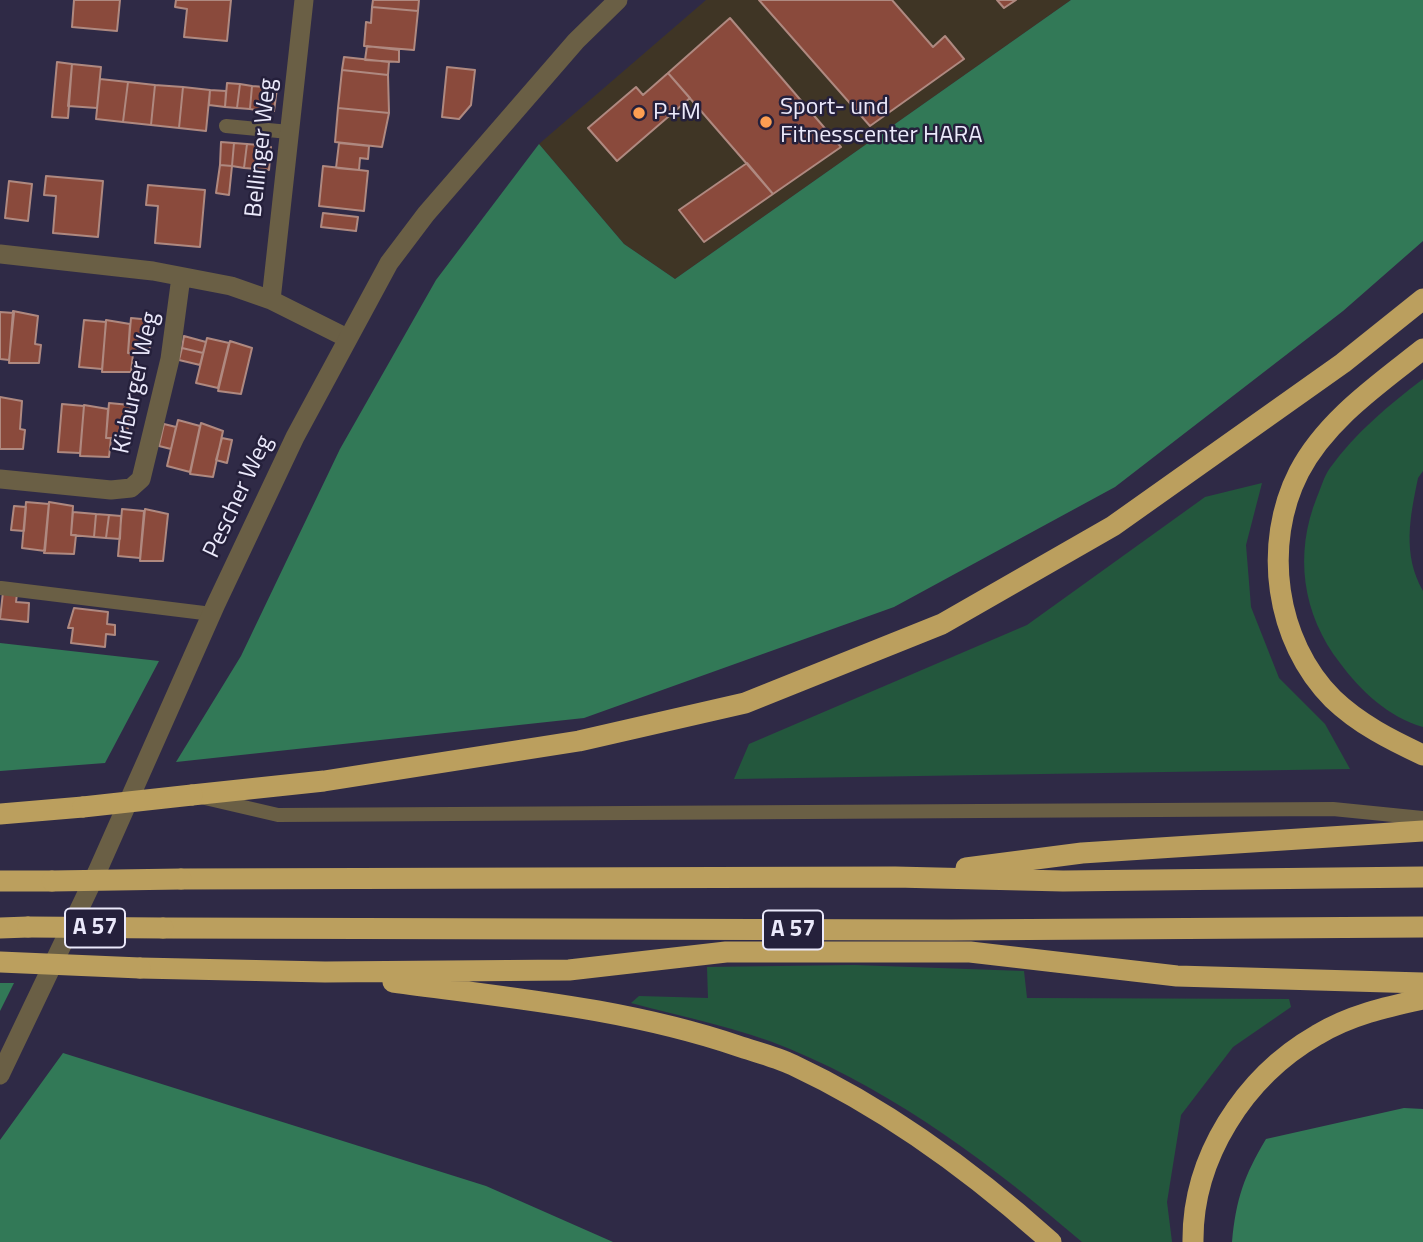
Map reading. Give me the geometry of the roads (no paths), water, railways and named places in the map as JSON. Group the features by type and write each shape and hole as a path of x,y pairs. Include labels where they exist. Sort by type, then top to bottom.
{"highway":[{"path":"0,814 324,780 579,741 745,703 942,624 1113,526 1343,363 1423,299"},
{"path":"1423,349 1364,396 1331,428 1299,472 1278,532 1278,581 1287,620 1306,664 1333,699 1376,733 1423,755"},
{"path":"895,877 1082,853 1423,831"},
{"name":"A 57","path":"0,881 895,877 1063,881 1423,877"},
{"name":"A 57","path":"0,928 951,930 1423,927"},
{"path":"0,962 325,972 569,970 726,952 970,952 1177,976 1423,983"},
{"path":"325,972 616,1014 701,1033 792,1064 895,1120 985,1183 1051,1242"},
{"path":"1193,1242 1196,1196 1208,1155 1234,1111 1270,1072 1316,1035 1370,1011 1423,999"}],"street":[{"name":"Bellinger Weg","path":"271,300 304,0"},
{"name":"Pescher Weg","path":"0,1075 97,872 212,614 295,437 389,263 426,214 576,41 618,0"},
{"path":"0,254 153,271 231,286 271,300 347,338"},
{"name":"Kirburger Weg","path":"0,479 111,490 131,488 141,478 170,359 181,277"}],"lane":[{"path":"226,126 289,132"},
{"path":"1,588 212,614"},
{"path":"192,794 278,815 1333,809 1423,818"}],"place":[{"name":"P+M","path":"639,113"},
{"name":"Sport- und Fitnesscenter HARA","path":"766,122"}]}
